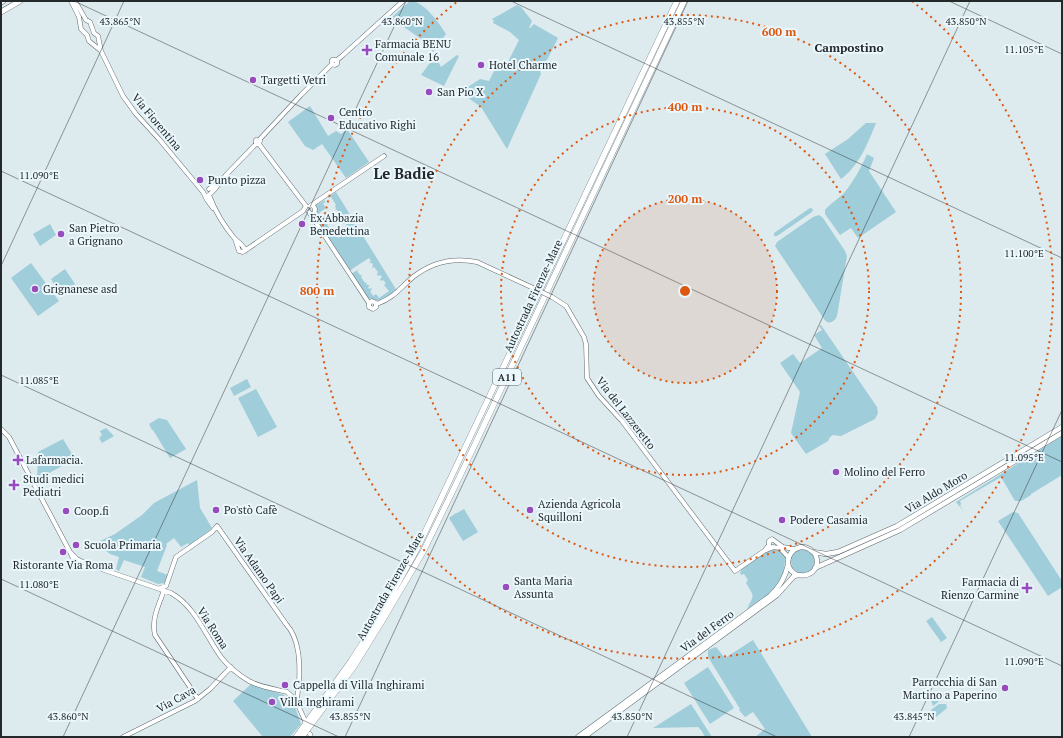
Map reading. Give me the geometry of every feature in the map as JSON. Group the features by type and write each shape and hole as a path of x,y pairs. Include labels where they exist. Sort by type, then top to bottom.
{"highway":[{"path":"1,8 13,1"},
{"path":"1,12 20,1"},
{"name":"Autostrada Firenze-Mare","path":"296,737 324,699 379,617 417,549 677,1"},
{"name":"Autostrada Firenze-Mare","path":"302,737 355,665 423,552 684,1"}],"main road":[{"name":"Via Aldo Moro","path":"795,549 804,547 826,554 838,552 897,526 1062,427"},
{"name":"Via Aldo Moro","path":"748,616 777,595 797,575 808,575 816,568 900,530 1062,433"},
{"path":"795,549 789,558 788,564 791,570 797,575"},
{"path":"813,551 817,561 816,568"},
{"name":"Via del Ferro","path":"667,674 778,589 783,581 788,564"},
{"name":"Via del Ferro","path":"667,674 748,616"},
{"path":"578,737 667,674"},
{"path":"584,737 667,674"}],"street":[{"name":"Via Fiorentina","path":"71,1 79,17 81,29 87,35 89,41 101,51"},
{"name":"Via Fiorentina","path":"75,1 86,20 90,22 94,33 98,36 101,51 123,96 136,114 194,180 207,192 214,208 243,248 252,246 308,209"},
{"path":"207,192 226,175 332,64 332,60 337,60 403,1"},
{"path":"81,24 86,20"},
{"path":"93,44 98,40"},
{"path":"258,142 308,209 369,301"},
{"path":"308,209 317,201 384,156"},
{"name":"Via del Lazzeretto","path":"377,304 374,301 369,301 369,306 371,309 375,308 377,304 383,302 398,292 425,269 450,260 468,260 477,262 552,297 566,306 584,337 586,344 587,378 599,396 622,420 735,571 771,546"},
{"name":"Via Roma","path":"1,429 9,437 70,552 80,563 157,588 165,588 180,598 188,606 221,657 231,667 250,681 287,692"},
{"name":"Via Adamo Papi","path":"165,588 176,558 212,532 217,526 292,631 297,646 299,670 298,705"},
{"path":"789,558 778,547 771,546 769,541 772,539 783,547 795,549"},
{"path":"165,588 154,617 153,627 155,635 198,699"},
{"name":"Via Cava","path":"123,737 198,699 231,667"},
{"path":"287,692 294,692 298,687"},
{"path":"287,692 298,705 305,721"}],"shaded area":[{"path":"410,1 421,5 426,9 446,34 433,52 427,43 391,18"},
{"path":"517,5 521,7 532,21 529,28 534,24 558,38 546,60 546,64 540,72 541,74 507,149 481,107 467,97 479,90 478,89 465,96 462,91 480,79 489,81 496,67 504,70 519,40 510,32 493,23 494,21 492,19"},
{"path":"457,55 459,56 444,86 421,75 435,56 441,67"},
{"path":"310,106 328,136 336,131 341,134 347,129 369,162 346,178 322,144 313,150 305,146 288,122"},
{"path":"866,123 876,123 858,161 841,179 825,154 848,139"},
{"path":"867,154 874,158 869,171 896,212 858,238 851,228 840,235 825,214 825,210 848,188"},
{"path":"336,192 397,291 380,301 368,298 351,274 359,269 357,271 360,275 362,275 361,277 365,283 367,282 366,284 370,286 368,287 369,289 371,288 372,290 370,291 373,296 376,294 379,298 389,291 384,285 386,283 380,279 382,277 380,275 378,276 378,272 374,267 372,268 373,265 372,263 369,263 371,261 369,258 349,271 316,219 316,205 325,200 323,204 326,208 319,213 326,219 324,220 326,223 329,223 327,225 334,231 332,232 335,237 338,238 350,230 345,227 347,226 346,224 343,224 345,222 340,219 342,218 337,210 335,210 336,205 331,197 327,198"},
{"path":"810,208 813,209 812,212 777,236 774,236 774,233"},
{"path":"819,215 823,218 847,256 837,316 829,323 824,319 775,246 777,242 813,217"},
{"path":"50,224 56,235 40,246 33,234"},
{"name":"Grignanese asd","path":"31,263 59,301 38,316 11,278"},
{"path":"65,269 75,284 60,294 51,279"},
{"path":"821,325 877,407 878,413 875,419 841,436 833,435 828,441 806,454 791,433 800,392 780,363 793,354 800,363 822,348 814,335 822,330 819,326"},
{"path":"247,379 251,387 234,396 230,388"},
{"path":"256,389 277,427 258,437 238,398"},
{"path":"159,418 167,420 186,449 170,458 149,424"},
{"path":"106,428 114,436 102,443 99,438 102,435 100,431"},
{"path":"1062,436 1062,475 1031,495 1021,501 1015,501 1001,477 960,501 960,506 965,513 956,502"},
{"path":"63,439 72,454 75,454 76,458 37,480 38,452"},
{"path":"197,480 200,508 212,528 189,545 188,543 181,547 174,538 166,544 167,545 157,571 168,575 165,583 158,584 141,577 145,567 124,560 119,571 116,569 119,557 110,554 96,543 115,534 142,515 154,503"},
{"path":"464,509 478,532 463,541 449,518"},
{"path":"1013,512 1018,513 1062,581 1062,587 1048,596 998,521"},
{"path":"773,548 778,549 785,557 782,576 779,583 769,594 747,609 752,599 752,595 746,583 748,580 744,574 741,575 740,573 742,568"},
{"path":"803,549 812,552 815,561 812,570 803,573 794,570 791,561 794,552"},
{"path":"932,617 947,638 941,642 926,621"},
{"path":"753,640 812,737 755,737 765,729 753,712 745,717 739,710 740,709 708,657 708,650 716,647 725,658"},
{"path":"708,667 734,708 710,724 684,683"},
{"path":"251,684 284,695 294,704 301,724 290,737 263,737 233,701"},
{"path":"938,691 946,696 933,706 930,697"},
{"path":"691,704 712,737 705,737 698,727 653,728"},
{"path":"939,704 946,704 947,708 936,717 931,710"}],"place":[{"name":"Farmacia BENU Comunale 16","path":"367,50"},
{"name":"Hotel Charme","path":"481,65"},
{"name":"Targetti Vetri","path":"253,80"},
{"name":"San Pio X","path":"429,92"},
{"name":"Centro Educativo Righi","path":"331,118"},
{"name":"Punto pizza","path":"200,180"},
{"name":"Ex Abbazia Benedettina","path":"302,224"},
{"name":"San Pietro a Grignano","path":"61,234"},
{"name":"Grignanese asd","path":"35,289"},
{"name":"Lafarmacia.","path":"18,460"},
{"name":"Molino del Ferro","path":"836,472"},
{"name":"Studi medici Pediatri","path":"14,485"},
{"name":"Po'stò Cafè","path":"216,510"},
{"name":"Azienda Agricola Squilloni","path":"530,510"},
{"name":"Coop.fi","path":"66,511"},
{"name":"Podere Casamia","path":"782,520"},
{"name":"Scuola Primaria","path":"76,545"},
{"name":"Ristorante Via Roma","path":"63,552"},
{"name":"Santa Maria Assunta","path":"506,587"},
{"name":"Farmacia di Rienzo Carmine","path":"1027,588"},
{"name":"Cappella di Villa Inghirami","path":"285,685"},
{"name":"Parrocchia di San Martino a Paperino","path":"1005,688"},
{"name":"Villa Inghirami","path":"272,702"}],"district":[{"name":"Campostino","path":"849,47"},
{"name":"Le Badie","path":"404,173"}]}
